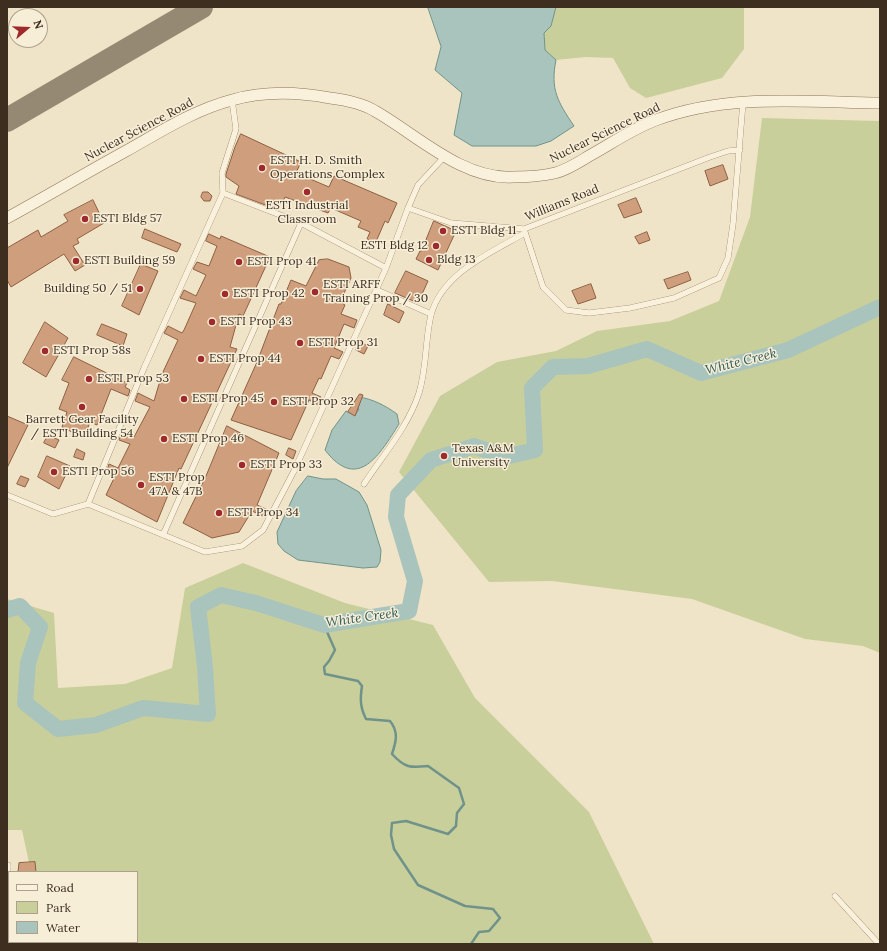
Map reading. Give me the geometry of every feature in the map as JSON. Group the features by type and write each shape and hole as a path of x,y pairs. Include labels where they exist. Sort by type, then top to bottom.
{"street":[{"name":"Nuclear Science Road","path":"7,218 170,126 206,109 232,100 279,93 308,94 345,100 368,107 396,123 460,166 498,177 511,178 556,173 574,165 629,133 656,120 695,109 743,101 880,103"}],"lane":[{"path":"88,504 144,368 223,193 222,173 236,129 232,100"},
{"path":"740,150 743,101"},
{"name":"Williams Road","path":"740,150 728,258 719,278 674,298 630,308 589,313 566,310 543,287 525,231 710,157 728,151 740,150"},
{"path":"7,495 53,514 88,504 205,552 242,546 263,530 294,471 377,290 418,185 446,156"},
{"path":"223,193 300,223 386,268"},
{"path":"408,208 451,223 525,231"},
{"path":"163,535 300,223"},
{"path":"364,484 390,447 413,408 419,392 426,361 431,314 436,301 462,272 479,258 525,231"},
{"path":"377,290 431,314"},
{"path":"7,935 8,865"},
{"path":"835,896 879,944"}],"green space":[{"path":"556,7 744,7 744,49 722,78 646,98 630,88 613,58 586,57 556,60 545,50 544,33 551,26"},
{"path":"762,118 880,121 880,653 863,646 805,639 692,599 552,581 489,582 399,472 440,396 497,362 556,351 597,331 670,321 719,301 750,217"},
{"path":"243,563 345,603 433,625 475,698 589,812 654,944 43,944 138,943 138,871 31,871 22,830 7,830 7,599 54,613 58,688 125,684 172,668 185,588"}],"water":[{"path":"428,7 556,7 551,26 544,33 545,50 556,60 554,70 555,88 564,110 574,126 551,141 536,146 472,146 454,135 462,93 435,70 441,47"},
{"path":"359,397 374,401 393,411 397,414 399,424 376,457 358,469 348,468 337,462 325,450 332,430 346,411 355,415 359,409 353,405"},
{"path":"308,476 323,479 336,479 359,492 367,505 381,550 380,562 377,567 363,568 298,560 284,551 278,544 277,532 296,491"}],"building":[{"path":"241,134 301,162 296,173 329,187 334,176 397,203 388,223 385,221 375,244 367,239 370,232 358,227 361,221 331,208 328,213 285,197 282,204 271,200 268,206 236,194 239,186 226,177 226,174"},
{"path":"723,165 728,179 710,186 705,171"},
{"path":"203,192 208,192 212,196 210,201 204,201 201,197"},
{"path":"636,198 642,212 624,218 618,205"},
{"path":"93,200 104,223 77,239 79,243 73,246 85,265 75,271 64,254 11,287 7,280 7,248 38,230 41,237 68,221 64,215"},
{"path":"434,221 456,231 438,270 416,259"},
{"path":"145,229 181,244 177,252 142,238"},
{"path":"647,232 650,240 639,244 635,237"},
{"path":"209,234 220,239 221,236 270,257 243,316 239,314 230,347 237,349 181,469 179,468 157,522 106,495 116,474 107,470 109,464 118,468 130,444 119,440 122,432 134,437 150,407 135,401 138,393 154,401 162,374 178,340 164,333 168,326 182,333 184,330 196,303 180,298 184,290 196,296 206,275 193,269 197,262 209,266 217,246 206,241"},
{"path":"328,259 349,267 351,278 340,302 345,305 341,314 357,320 354,328 344,324 334,348 343,352 339,359 331,356 321,379 319,378 312,393 321,397 318,405 309,400 291,440 231,420 257,362 279,304 281,304 291,280 306,286 319,260"},
{"name":"Building 50 / 51","path":"141,264 158,271 139,315 122,306"},
{"path":"406,271 428,281 418,303 395,293"},
{"path":"688,272 691,280 668,289 664,280"},
{"path":"591,284 596,298 578,304 572,291"},
{"path":"388,304 404,312 399,323 384,315"},
{"name":"ESTI Prop 58s","path":"45,322 68,338 46,377 23,363"},
{"path":"102,324 127,334 123,346 97,335"},
{"path":"360,342 368,346 364,354 356,350"},
{"path":"74,357 127,383 125,387 130,390 128,396 111,389 97,425 90,422 84,438 62,427 67,412 59,409 69,383 62,380"},
{"path":"360,394 363,395 355,416 348,412"},
{"path":"7,416 28,425 7,468"},
{"path":"227,426 279,453 257,505 268,510 265,517 252,511 239,532 212,538 183,523 206,476"},
{"path":"48,435 59,440 55,448 44,443"},
{"path":"289,448 296,451 293,459 286,455"},
{"path":"77,449 85,453 83,460 74,457"},
{"name":"ESTI Prop 56","path":"47,456 70,466 59,489 38,477"},
{"path":"21,476 29,479 25,487 17,484"},
{"path":"35,862 36,871 18,871 19,863"}],"waterway":[{"name":"White Creek","path":"7,610 20,606 40,627 28,663 25,703 58,729 96,725 143,708 208,714 205,667 198,607 221,595 256,603 324,625 409,611 415,581 396,517 398,495 431,460 474,446 505,457 535,450 532,388 553,367 588,366 647,349 701,373 788,350 880,307"},
{"path":"324,625 335,650 324,667 325,674 358,681 362,686 361,703 366,719 390,721 396,733 392,754 401,762 412,767 428,766 459,788 464,804 457,813 456,826 448,834 406,821 392,823 391,835 394,849 418,885 465,906 493,909 500,918 489,931 479,932 471,944"}],"taxiway":[{"path":"7,120 201,7"}],"place":[{"name":"ESTI H. D. Smith Operations Complex","path":"262,168"},
{"name":"ESTI Industrial Classroom","path":"307,192"},
{"name":"ESTI Bldg 57","path":"85,219"},
{"name":"ESTI Bldg 11","path":"443,231"},
{"name":"ESTI Bldg 12","path":"436,246"},
{"name":"Bldg 13","path":"429,260"},
{"name":"ESTI Building 59","path":"76,261"},
{"name":"ESTI Prop 41","path":"239,262"},
{"name":"Building 50 / 51","path":"140,289"},
{"name":"ESTI ARFF Training Prop / 30","path":"315,292"},
{"name":"ESTI Prop 42","path":"225,294"},
{"name":"ESTI Prop 43","path":"212,322"},
{"name":"ESTI Prop 31","path":"300,343"},
{"name":"ESTI Prop 58s","path":"45,351"},
{"name":"ESTI Prop 44","path":"201,359"},
{"name":"ESTI Prop 53","path":"89,379"},
{"name":"ESTI Prop 45","path":"184,399"},
{"name":"ESTI Prop 32","path":"274,402"},
{"name":"Barrett Gear Facility / ESTI Building 54","path":"82,407"},
{"name":"ESTI Prop 46","path":"164,439"},
{"name":"Texas A&M University","path":"444,456"},
{"name":"ESTI Prop 33","path":"242,465"},
{"name":"ESTI Prop 56","path":"54,472"},
{"name":"ESTI Prop 47A & 47B","path":"141,485"},
{"name":"ESTI Prop 34","path":"219,513"}]}
